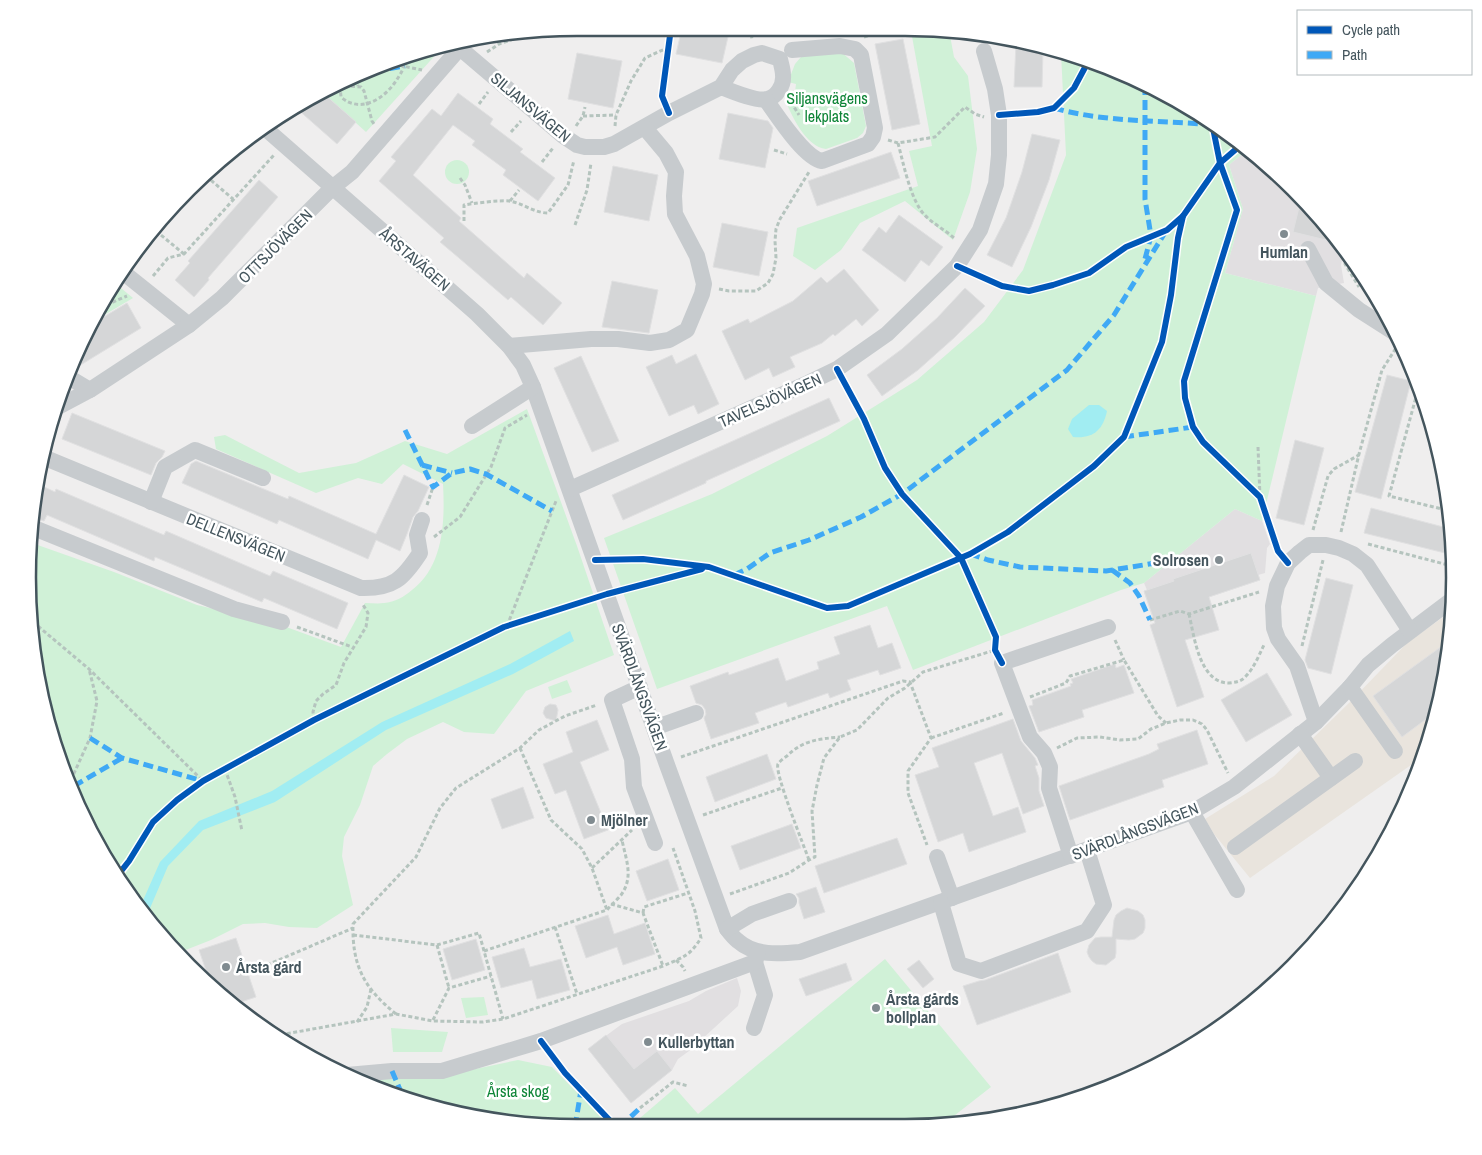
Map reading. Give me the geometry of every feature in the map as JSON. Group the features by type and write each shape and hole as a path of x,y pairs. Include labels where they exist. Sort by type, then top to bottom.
{"street":[{"path":"721,87 751,98 766,100 788,133 816,160 822,161 868,144 876,128 861,55 854,49 840,46 792,50"},
{"name":"SILJANSVÄGEN","path":"464,49 562,135 585,146 604,148 645,128 669,113 721,87 732,70 742,61 762,53 780,59 784,74 778,93 766,100"},
{"name":"OTTSJÖVÄGEN","path":"65,403 90,390 189,325 222,298 332,188 352,172 455,51"},
{"name":"TAVELSJÖVÄGEN","path":"570,489 837,369 887,334 956,266 980,230 996,184 999,155 999,115 995,89 984,51"},
{"path":"509,346 591,339 618,339 650,343 669,340 687,330 702,294 704,284 697,256 675,214 676,172 666,153 645,128"},
{"name":"ÅRSTAVÄGEN","path":"270,132 477,314 509,346 523,365 540,407"},
{"path":"1308,249 1326,283 1359,310 1383,326"},
{"path":"128,276 189,325"},
{"path":"73,380 90,390"},
{"path":"472,426 533,387"},
{"name":"SVÄRDLÅNGSVÄGEN","path":"540,407 727,929 738,942 757,957"},
{"path":"151,502 165,467 195,450 263,478"},
{"name":"DELLENSVÄGEN","path":"51,454 151,502 361,588 374,588 399,580 410,570 420,554"},
{"path":"420,554 417,535 422,520"},
{"path":"38,530 234,609 282,622"},
{"path":"1316,722 1297,666 1278,639 1274,628 1273,606 1277,586 1288,563 1309,546 1333,546 1353,554 1367,564 1410,631"},
{"name":"SVÄRDLÅNGSVÄGEN","path":"361,1074 392,1071 442,1071 541,1041 757,957 800,952 1192,812 1234,787 1316,722 1368,665 1445,605"},
{"path":"1071,856 1048,788 1050,767 1044,753 1030,737 997,652 1108,628"},
{"path":"1350,686 1396,751"},
{"path":"640,687 612,700 632,759 634,787 654,843"},
{"path":"654,728 696,713"},
{"path":"1300,734 1331,778"},
{"path":"1236,847 1356,761"},
{"path":"1192,812 1237,890"},
{"path":"937,857 959,964 982,971 1086,931 1104,905 1087,850"},
{"path":"727,929 752,914 789,900"},
{"path":"754,1028 765,995 757,957"}],"path":[{"path":"752,36 753,44"},
{"path":"499,44 508,41"},
{"path":"666,58 668,45"},
{"path":"614,144 616,115 632,81 645,58 668,45"},
{"path":"340,91 341,97 347,102 357,105 368,104 381,97 392,87 405,66 425,71 434,78"},
{"path":"357,83 364,91 372,121 384,136"},
{"path":"351,86 358,86"},
{"path":"943,230 921,210 908,179 898,143 935,137 965,107 975,114"},
{"path":"583,116 616,115"},
{"path":"112,303 144,289 168,258 184,254 283,145"},
{"path":"464,221 464,205 472,203 510,201 542,213 548,213 568,185 585,146"},
{"path":"576,225 587,190 585,146"},
{"path":"704,284 729,291 756,291 768,283 773,274 776,258 776,229 780,218 806,179 816,160"},
{"path":"460,178 472,203"},
{"path":"211,180 233,200"},
{"path":"510,201 519,190"},
{"path":"160,234 184,254"},
{"path":"1345,263 1363,290"},
{"path":"1297,666 1382,370 1395,349"},
{"path":"1415,400 1390,496 1441,509"},
{"path":"420,554 430,540 460,517 491,467 505,428 540,407"},
{"path":"1258,447 1260,497 1263,506"},
{"path":"1309,546 1328,476 1334,469 1359,454"},
{"path":"505,627 558,496 570,489"},
{"path":"1253,490 1260,497"},
{"path":"1359,542 1446,564"},
{"path":"1150,620 1180,611 1189,614 1277,586"},
{"path":"314,720 313,712 316,702 323,694 336,685 352,647 366,627 368,613 362,603"},
{"path":"1189,614 1202,664 1210,676 1225,683 1238,682 1246,676 1274,628"},
{"path":"282,622 352,647"},
{"path":"505,627 516,623"},
{"path":"39,627 89,669 203,781"},
{"path":"1108,628 1124,660 1158,716 1166,723"},
{"path":"809,860 782,788 777,770 778,764 790,752 810,740 840,737 857,730 888,698 905,688 923,672 997,652"},
{"path":"937,857 929,849 908,793 908,771 931,738 1017,705 1066,683 1070,676 1124,660"},
{"path":"73,775 90,738 97,701 89,669"},
{"path":"666,762 903,680 910,682"},
{"path":"910,682 931,738"},
{"path":"396,1014 381,1001 366,983 356,960 352,935 353,924 416,857 440,808 456,788 520,748 539,730 565,716 612,700"},
{"path":"306,725 323,716"},
{"path":"1044,753 1077,738 1138,739 1151,729 1166,723 1193,720 1202,724 1207,730 1234,787"},
{"path":"716,899 789,873 815,857 812,811 816,785 824,758 840,737"},
{"path":"520,748 551,820 582,849 592,868 607,910"},
{"path":"218,773 233,764"},
{"path":"225,769 235,797 242,831"},
{"path":"196,786 210,777"},
{"path":"688,820 782,788"},
{"path":"592,868 632,830"},
{"path":"484,951 607,910 628,882 629,870 622,840"},
{"path":"287,1034 396,1014 433,1021 482,1022 502,1019 663,966 684,957 693,950 701,938 673,848"},
{"path":"663,966 643,913 644,907 688,893"},
{"path":"611,904 643,913"},
{"path":"555,927 577,994"},
{"path":"267,964 353,928"},
{"path":"352,935 437,945 479,934 502,1019"},
{"path":"433,1021 449,988 437,945"},
{"path":"449,988 491,976"},
{"path":"356,1022 367,1007 371,989"},
{"path":"640,1108 673,1082 688,1086"}],"shaded area":[{"name":"Humlan","path":"1242,154 1287,195 1342,259 1341,265 1344,283 1318,288 1316,296 1225,273 1243,209 1229,165"},
{"name":"Solrosen","path":"1235,509 1262,521 1270,544 1267,548 1265,573 1258,575 1260,580 1152,616 1144,592 1147,590 1144,583"},
{"path":"1445,616 1435,683 1427,718 1412,764 1250,878 1214,834 1205,819 1274,776 1407,643"},
{"name":"Kullerbyttan","path":"737,978 741,991 738,1006 678,1059 672,1070 631,1103 588,1049 622,1024 689,1001 706,991"}],"green space":[{"path":"912,36 951,38 954,57 968,76 977,149 970,192 953,240 905,201 860,223 841,250 815,270 793,256 797,228 918,186 909,151 932,146"},
{"name":"Siljansvägens lekplats","path":"840,51 854,63 866,126 863,133 857,138 826,149 812,143 806,137 795,121 785,99 794,100 796,84 788,82 795,64 801,57"},
{"path":"435,56 366,132 328,98 370,77"},
{"path":"1061,60 1112,77 1144,92 1205,127 1242,154 1229,165 1243,209 1225,273 1316,296 1262,521 1235,509 1144,583 1121,590 913,670 887,606 657,689 604,538 712,494 827,436 917,380 984,322 1023,270 1066,155"},
{"path":"457,160 466,163 469,172 466,181 457,184 448,181 445,172 448,163"},
{"path":"121,288 133,298 105,315"},
{"path":"527,409 614,655 526,691 494,734 464,732 443,722 407,739 373,766 360,805 344,837 342,856 353,905 317,928 289,927 265,923 243,924 186,950 148,907 127,878 92,817 77,785 55,718 41,648 37,613 37,545 114,572 197,605 278,624 341,647 365,603 392,602 399,599 409,593 423,580 431,568 443,527 443,484 403,464 382,484 358,478 316,493 216,449 214,437 225,435 299,473 356,463 405,441 447,454"},
{"path":"567,680 572,692 552,699 548,687"},
{"name":"Årsta gårds bollplan","path":"885,959 991,1087 953,1116 940,1118 640,1118 675,1088 698,1114"},
{"path":"484,997 488,1015 466,1018 461,998"},
{"path":"391,1028 448,1032 442,1052 393,1052"},
{"name":"Årsta skog","path":"518,1060 552,1067 603,1119 542,1118 472,1108 437,1100 374,1079 407,1076 437,1077"}],"water":[{"path":"1089,405 1099,405 1107,411 1103,423 1091,435 1073,437 1068,429 1072,419"},
{"path":"570,631 574,641 513,674 386,730 275,802 203,830 168,866 150,909 143,900 160,862 199,821 272,791 382,722 510,664"}],"building":[{"path":"680,36 728,36 722,63 676,54"},
{"path":"903,39 920,124 892,130 875,44"},
{"path":"1016,48 1043,55 1042,87 1014,87"},
{"path":"577,53 622,61 613,108 568,99"},
{"path":"458,93 493,119 490,124 523,149 520,152 555,178 538,201 503,175 506,170 472,145 475,141 453,125 413,175 461,218 459,221 524,278 527,273 562,303 543,325 511,297 508,300 440,242 444,238 379,181 396,161 391,157 432,109 441,116"},
{"path":"328,97 356,122 337,144 301,112"},
{"path":"728,113 768,121 773,128 765,168 719,159"},
{"path":"1032,134 1060,140 1049,180 1031,227 1012,267 987,255 1006,218 1022,172"},
{"path":"891,152 900,178 817,206 808,181"},
{"path":"613,166 658,175 649,221 604,212"},
{"path":"259,180 278,197 208,278 209,280 194,297 175,280 190,263 188,261"},
{"path":"1299,208 1326,240 1293,232"},
{"path":"899,215 943,247 929,266 921,260 905,282 862,250 879,227 886,233"},
{"path":"722,223 768,232 759,276 713,267"},
{"path":"844,269 879,310 862,326 856,319 835,336 833,334 822,343 790,357 795,367 773,377 769,368 745,380 722,331 748,319 750,323 793,301 821,277 827,283"},
{"path":"612,281 658,290 649,333 602,327"},
{"path":"965,288 985,306 955,337 918,370 882,396 867,375 902,349 937,318"},
{"path":"127,303 141,328 79,366 92,338 103,317"},
{"path":"696,354 719,404 698,414 694,405 669,416 646,367 672,355 676,364"},
{"path":"581,356 619,441 592,452 554,368"},
{"path":"1387,375 1409,380 1410,384 1381,499 1355,492"},
{"path":"829,398 840,421 623,520 612,495"},
{"path":"72,413 165,451 156,463 151,475 62,439"},
{"path":"1295,440 1324,448 1304,525 1276,518"},
{"path":"196,461 288,499 289,496 376,534 404,475 429,487 418,511 413,517 400,551 376,540 368,559 279,520 277,524 182,483 191,464"},
{"path":"44,487 55,492 56,489 164,535 166,531 270,576 273,571 348,603 337,629 264,598 262,602 155,557 154,561 47,515 44,521 40,520"},
{"path":"1371,508 1443,527 1445,552 1445,553 1364,533"},
{"path":"1251,553 1260,580 1209,597 1219,630 1185,640 1204,697 1177,707 1150,625 1155,623 1144,591 1174,581 1173,579"},
{"path":"1326,578 1353,585 1331,674 1308,668 1305,660"},
{"path":"870,625 878,648 892,643 901,668 880,675 878,670 847,680 851,690 830,698 828,693 788,707 786,702 755,713 759,723 711,739 704,718 706,714 705,709 702,705 696,703 690,686 728,672 729,675 778,658 786,681 819,669 817,662 840,654 834,637"},
{"path":"1441,647 1427,719 1402,737 1373,696"},
{"path":"1115,664 1116,668 1124,665 1134,693 1082,710 1084,717 1039,732 1029,706 1033,705 1032,700 1071,686 1070,684 1073,683 1071,679"},
{"path":"1267,673 1292,715 1246,742 1221,700"},
{"path":"550,704 556,705 558,710 556,721 546,718 543,713 545,707"},
{"path":"1013,719 1021,741 1035,758 1038,765 1035,766 1039,778 1039,791 1044,806 1023,814 1002,753 974,763 993,816 1018,807 1026,832 969,852 963,833 938,842 915,775 939,767 932,748"},
{"path":"597,720 609,750 580,762 608,830 584,839 566,790 555,794 543,764 573,752 566,732"},
{"path":"1197,730 1208,764 1162,780 1164,787 1070,820 1059,786 1149,754 1159,749 1157,744"},
{"path":"767,754 776,779 715,802 706,777"},
{"path":"523,787 534,818 502,829 491,799"},
{"path":"792,824 801,848 740,870 731,846"},
{"path":"897,838 907,864 824,893 815,866"},
{"path":"668,859 679,890 647,901 636,871"},
{"path":"816,887 825,912 804,919 799,898 796,894"},
{"path":"1127,908 1138,911 1143,915 1145,928 1143,933 1135,939 1116,939 1115,958 1106,965 1096,964 1087,952 1089,945 1095,938 1112,937 1116,915"},
{"path":"608,915 614,934 645,923 655,954 623,965 617,947 586,958 575,926"},
{"name":"Årsta gård","path":"236,938 256,997 242,1002 206,970 199,950"},
{"path":"476,939 485,970 452,980 443,949"},
{"path":"524,948 530,967 561,959 570,990 537,999 532,980 501,988 492,957"},
{"path":"1058,953 1071,992 977,1025 963,986 985,980"},
{"path":"919,960 934,979 923,988 907,969"},
{"path":"846,963 852,980 806,996 799,979"},
{"path":"606,1035 634,1069 657,1051 672,1070 631,1103 588,1049"}],"marked path":[{"path":"398,67 405,66"},
{"path":"1145,93 1145,199 1151,236 1145,259"},
{"path":"1054,108 1114,119 1200,124"},
{"path":"734,575 747,569 770,553 809,540 861,517 902,494 1067,370 1114,315 1166,231"},
{"path":"1124,437 1193,427"},
{"path":"405,430 433,487 452,473 470,469 486,474 552,511"},
{"path":"422,465 452,473"},
{"path":"970,554 1020,567 1106,571 1156,563"},
{"path":"1112,570 1130,583 1139,596 1150,620"},
{"path":"90,738 122,758 203,781"},
{"path":"77,784 122,758"},
{"path":"392,1071 399,1088"},
{"path":"576,1119 581,1090"},
{"path":"628,1119 640,1108"}],"cycle path":[{"path":"669,113 662,96 670,36"},
{"path":"999,115 1038,112 1054,108 1074,88 1085,67"},
{"path":"1214,134 1220,163 1237,210 1184,381 1185,398 1193,427 1203,442 1260,497 1278,551 1288,563"},
{"path":"957,266 1002,286 1029,291 1089,273 1126,247 1167,230 1183,216 1220,163 1236,149"},
{"path":"595,560 643,559 709,567 827,608 848,606 970,554 1008,532 1094,466 1124,437 1162,342 1183,216"},
{"path":"837,369 864,419 885,468 902,494 961,558 996,637 995,650 1002,663"},
{"path":"122,870 153,822 177,800 203,781 314,720 504,627 607,594 702,569"},
{"path":"541,1041 565,1073 608,1119"}],"place":[{"name":"Humlan","path":"1284,234"},
{"name":"Solrosen","path":"1219,560"},
{"name":"Mjölner","path":"591,820"},
{"name":"Årsta gård","path":"226,967"},
{"name":"Årsta gårds bollplan","path":"876,1008"},
{"name":"Kullerbyttan","path":"648,1042"}]}
